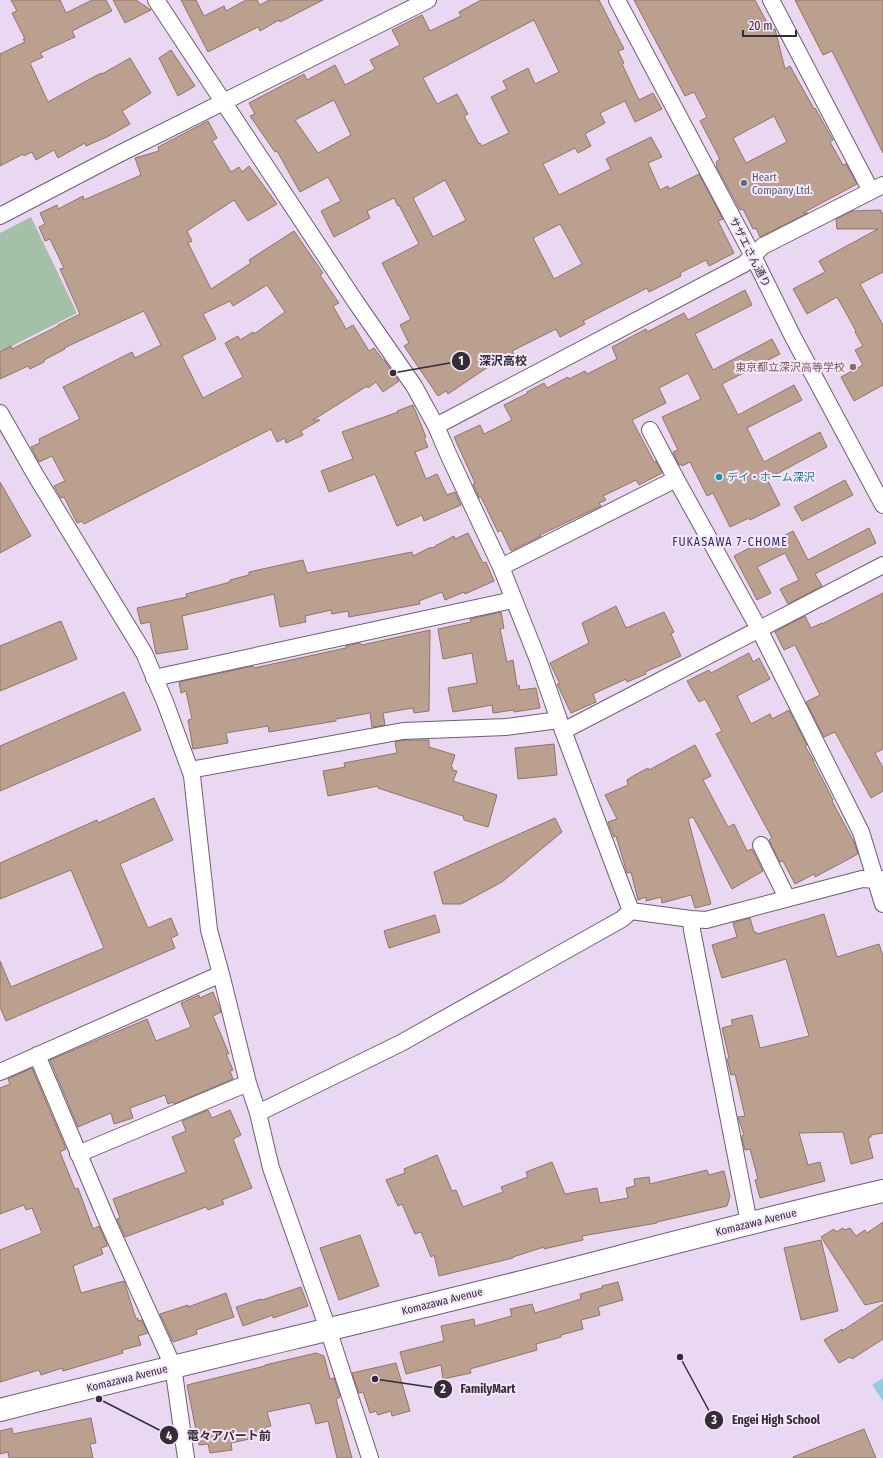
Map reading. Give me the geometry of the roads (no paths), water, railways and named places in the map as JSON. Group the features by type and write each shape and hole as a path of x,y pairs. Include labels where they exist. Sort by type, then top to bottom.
{"main road":[{"name":"Komazawa Avenue","path":"0,1410 173,1366 505,1286 749,1223 883,1191"}],"street":[{"path":"156,0 355,301 414,386 436,426 501,567 538,660 561,726 631,911"},
{"path":"0,216 223,102 428,0"},
{"name":"サザエさん通り","path":"617,0 753,256 793,337 883,505"},
{"path":"436,426 744,264 762,246 877,188 771,0"},
{"path":"0,413 36,476 144,653 165,702 190,770 192,776 209,930 248,1083 258,1113 271,1168 328,1329 370,1458"},
{"path":"650,430 759,630 861,832 880,880 883,904"},
{"path":"501,567 676,479"},
{"path":"190,770 403,731 561,726 759,630 883,565"},
{"path":"154,678 513,600"},
{"path":"761,845 787,898"},
{"path":"258,1113 401,1043 622,919 631,911 706,920 862,879 880,880"},
{"path":"691,919 749,1223"},
{"path":"0,1072 221,974"},
{"path":"37,1055 78,1154 173,1366 186,1458"},
{"path":"78,1154 248,1083"}],"water":[{"path":"883,1378 883,1401 872,1385"}],"place":[{"name":"Heart Company Ltd.","path":"744,183"},
{"name":"東京都立深沢高等学校","path":"853,367"},
{"name":"深沢高校","path":"393,373"},
{"name":"デイ・ホーム深沢","path":"719,477"},
{"name":"Engei High School","path":"680,1357"},
{"name":"FamilyMart","path":"375,1379"},
{"name":"電々アパート前","path":"99,1399"}],"district":[{"name":"FUKASAWA 7-CHOME","path":"730,542"}]}
